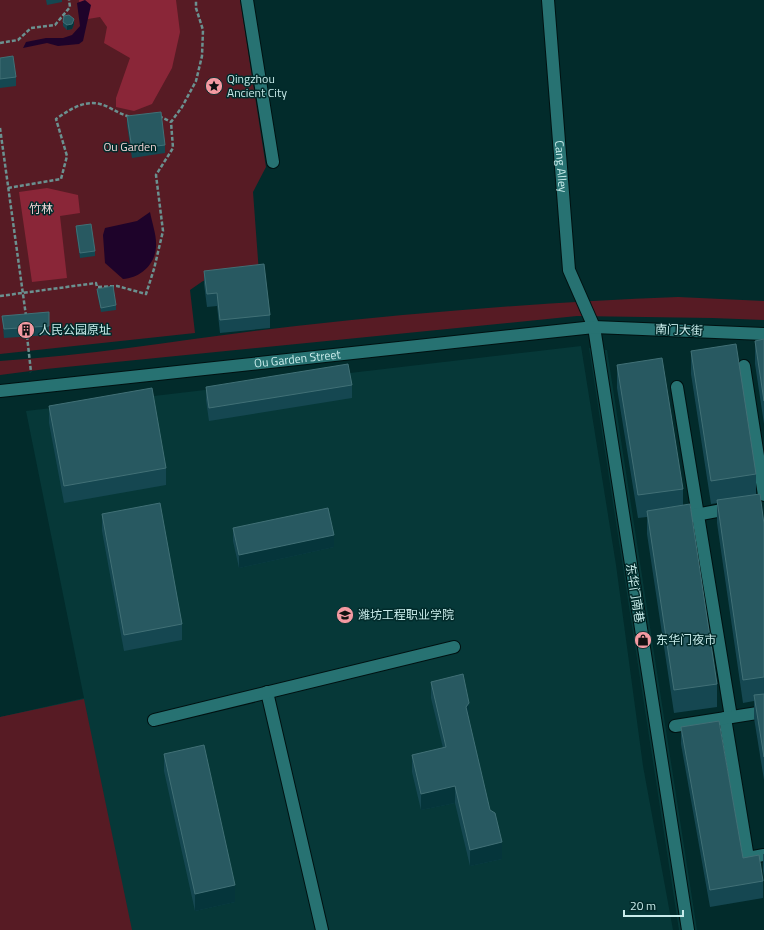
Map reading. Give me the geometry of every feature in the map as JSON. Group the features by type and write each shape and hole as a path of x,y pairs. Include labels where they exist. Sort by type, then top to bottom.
{"street":[{"path":"247,0 273,162"},
{"name":"Cang Alley","path":"548,0 569,270 594,327"},
{"name":"南门大街","path":"594,327 764,334"},
{"name":"Ou Garden Street","path":"0,391 594,327"},
{"name":"东华门南巷","path":"594,327 688,930"},
{"path":"744,366 762,500"},
{"path":"676,387 697,515 748,858 764,855"},
{"path":"675,518 742,506"},
{"path":"154,720 454,647"},
{"path":"267,692 322,930"},
{"path":"675,726 764,712"}],"path":[{"path":"0,43 18,40 31,28 55,25 70,7 69,0"},
{"path":"0,296 96,283 97,288 117,286 146,294 154,269 163,231 156,175 172,148 171,122 182,107 196,80 202,56 203,30 196,8 196,0"},
{"path":"8,188 61,179 67,156 56,119 72,108 91,102 106,106 122,115 137,118"},
{"path":"151,116 158,115 171,122"},
{"path":"0,128 26,323"},
{"path":"27,336 32,387"}],"shaded area":[{"path":"85,0 91,5 83,41 79,44 58,46 47,43 23,48 26,42 46,38 63,38 72,35 80,26 77,3"},
{"path":"150,212 156,243 153,259 150,265 141,273 123,279 105,263 103,235 105,228 137,221"},
{"name":"潍坊工程职业学院","path":"581,346 616,565 643,766 673,930 0,930 0,717 84,698 26,411"},
{"name":"东华门夜市","path":"589,348 607,350 697,930 679,930"}],"green space":[{"name":"Ou Garden","path":"0,0 240,0 266,167 253,192 259,273 203,281 190,290 195,333 0,354"},
{"path":"79,0 176,0 180,32 172,68 152,104 134,111 116,107 116,98 130,58 104,43 107,27 100,17 82,20"},
{"name":"竹林","path":"47,188 78,195 80,213 60,216 67,278 32,282 19,192"},
{"path":"678,297 764,301 764,320 577,316 46,369 0,375 0,361 74,355 259,330 391,316 486,308"},
{"path":"84,699 132,930 0,930 0,717"}],"building":[{"path":"69,15 74,19 72,24 67,25 63,22 64,16"},
{"path":"13,56 16,77 0,79 0,58"},
{"path":"161,112 165,145 132,149 127,116"},
{"path":"91,224 95,251 80,253 76,226"},
{"path":"264,264 270,315 220,320 217,293 207,294 204,271"},
{"path":"113,286 116,305 101,308 97,289"},
{"path":"49,312 49,326 4,329 2,316"},
{"path":"764,339 764,401 755,341"},
{"path":"736,344 756,474 711,481 691,351"},
{"path":"662,358 683,489 638,495 617,365"},
{"path":"348,364 352,385 209,408 206,387"},
{"path":"152,388 166,468 64,486 49,406"},
{"path":"760,494 764,524 764,677 743,680 717,500"},
{"path":"160,503 182,624 124,635 102,514"},
{"path":"690,504 717,684 674,690 647,511"},
{"path":"328,508 334,535 239,555 233,528"},
{"path":"463,674 469,703 466,707 490,810 495,813 502,842 470,850 455,786 421,794 412,755 446,747 431,682"},
{"path":"764,694 764,757 754,695"},
{"path":"719,721 743,858 759,855 763,881 710,890 681,727"},
{"path":"204,745 235,885 195,894 164,754"}],"place":[{"name":"Qingzhou Ancient City","path":"214,86"},
{"name":"人民公园原址","path":"26,330"},
{"name":"潍坊工程职业学院","path":"345,615"},
{"name":"东华门夜市","path":"643,640"}]}
